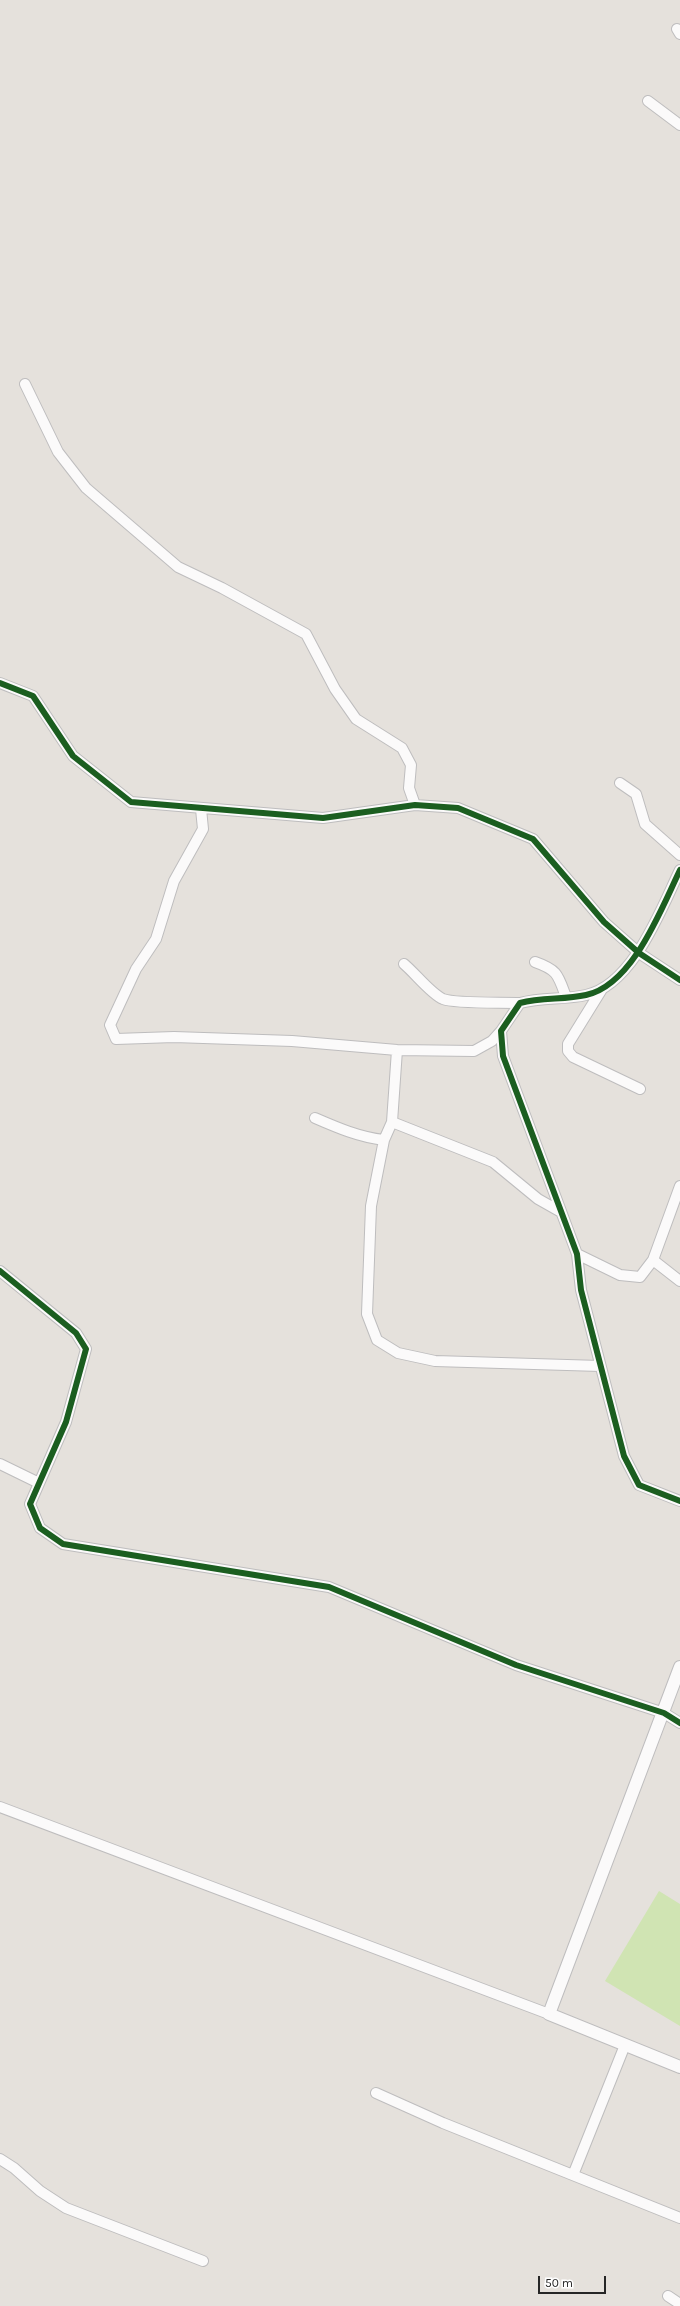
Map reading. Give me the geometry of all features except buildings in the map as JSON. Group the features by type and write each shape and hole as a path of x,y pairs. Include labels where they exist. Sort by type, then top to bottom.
{"street":[{"path":"648,101 680,125"},
{"path":"25,384 58,452 86,488 178,567 222,588 306,634 335,688 356,719 402,748 411,765 409,788 415,805"},
{"path":"0,683 33,696 72,756 131,802 323,818 415,805 458,808 533,839 604,922 639,953 680,980"},
{"path":"620,783 636,794 646,824 680,855"},
{"path":"201,809 203,829 174,881 156,939 136,968 110,1025 116,1039 174,1037 292,1041 397,1050 474,1051 492,1041 501,1031 520,1003"},
{"path":"640,1089 573,1057 568,1051 568,1044 602,989 632,963 639,953 680,870"},
{"path":"535,962 549,967 557,973 566,997"},
{"path":"404,964 421,978 433,992 444,999 520,1003 533,999 586,995 602,989"},
{"path":"501,1031 503,1056 577,1254 581,1290 624,1456 639,1485 680,1501"},
{"path":"397,1050 392,1122 384,1140 371,1206 367,1314 377,1340 398,1353 434,1361 600,1366"},
{"path":"315,1118 349,1133 365,1138 384,1140"},
{"path":"392,1122 493,1162 538,1199 561,1212"},
{"path":"577,1254 620,1275 640,1277 654,1260 680,1186"},
{"path":"654,1260 680,1281"},
{"path":"0,1271 76,1333 86,1349 66,1422 30,1504 40,1528 63,1544 328,1587 516,1665 664,1713 680,1722"},
{"path":"0,1464 39,1483"},
{"path":"548,2014 664,1713 680,1667"},
{"path":"0,1807 548,2014 680,2067"},
{"path":"573,2175 625,2045"},
{"path":"376,2093 443,2123 680,2218"},
{"path":"0,2159 62,2206 204,2261"},
{"path":"668,2296 680,2304"}],"green space":[{"path":"659,1891 680,1904 680,2026 605,1981"}],"cycle path":[{"path":"0,683 33,696 73,756 131,802 323,818 415,805 458,808 533,839 604,922 639,953 680,980"},
{"path":"680,870 644,943 618,977 603,988 586,995 520,1003 501,1031 503,1056 577,1254 581,1290 624,1456 639,1485 680,1501"},
{"path":"0,1271 76,1333 86,1349 66,1422 30,1504 40,1528 63,1544 329,1587 516,1665 664,1713 680,1723"}]}
